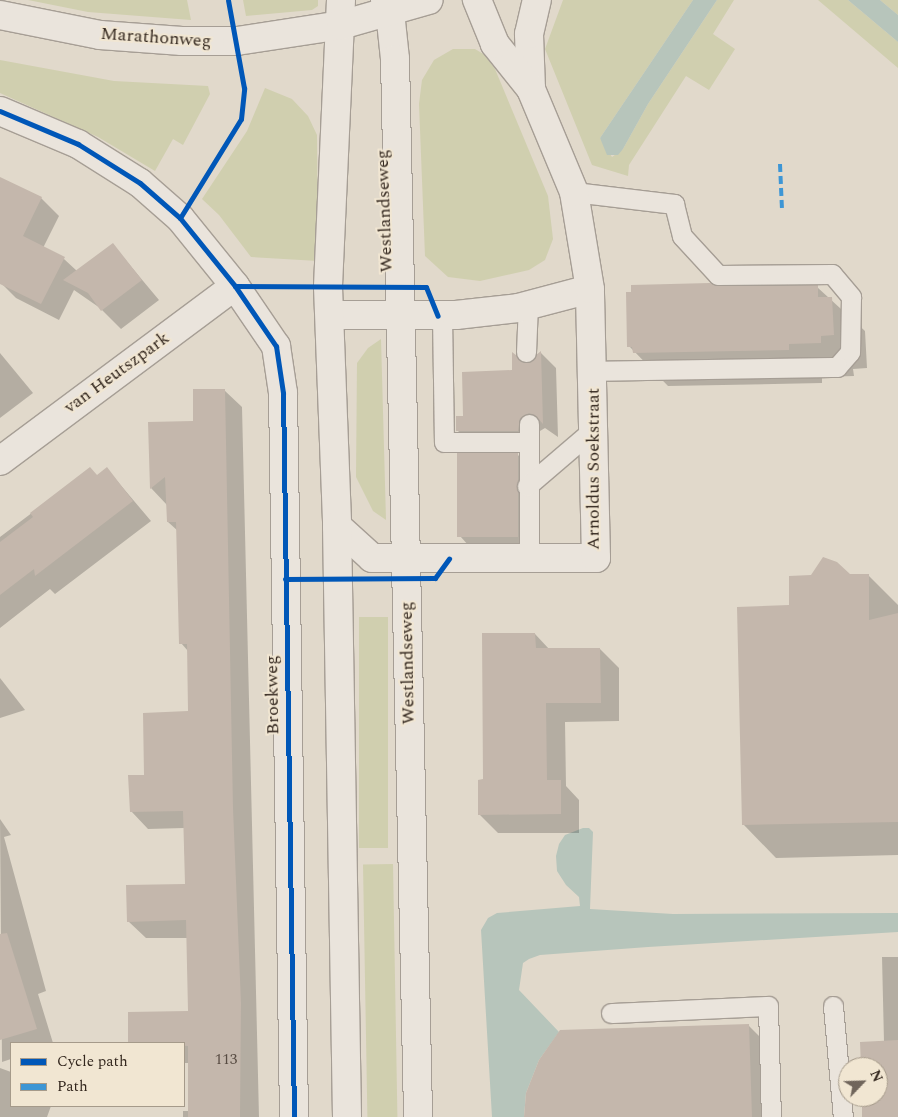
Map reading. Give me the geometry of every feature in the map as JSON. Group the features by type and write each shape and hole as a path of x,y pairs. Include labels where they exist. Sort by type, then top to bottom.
{"street":[{"name":"Marathonweg","path":"0,15 100,35 182,42 237,41 341,13 429,0"},
{"name":"Arnoldus Soekstraat","path":"337,526 372,558 407,560 596,558 594,372 590,289 574,192 531,90 495,44 477,0"},
{"path":"531,90 529,34 537,0"},
{"name":"Westlandseweg","path":"388,6 395,59 418,1117"},
{"path":"341,13 330,248 330,315 337,526 347,1117"},
{"name":"Broekweg","path":"0,111 78,144 140,183 180,218 235,286 276,346 283,393 294,1117"},
{"name":"van Heutszpark","path":"0,461 235,286"},
{"path":"330,315 401,314 442,316 528,305 590,289"}],"lane":[{"path":"574,192 674,204 682,236 718,274 832,274 851,297 850,352 837,367 594,372"},
{"path":"526,352 528,305"},
{"path":"442,316 444,442 528,433 529,559"},
{"path":"528,486 595,428"},
{"path":"611,1013 768,1006 771,1117"},
{"path":"833,1006 843,1117"}],"green space":[{"path":"28,0 187,0 191,20 88,12"},
{"path":"243,0 318,0 318,6 312,10 246,16"},
{"path":"563,0 693,0 600,138 612,157 623,149 648,104 717,0 734,0 713,34 735,49 709,90 686,76 629,165 628,176 592,165 545,49"},
{"path":"818,0 848,0 898,42 898,68"},
{"path":"880,0 898,0 898,15"},
{"path":"453,49 475,49 485,55 495,69 548,196 553,239 545,260 529,270 480,281 448,277 425,256 419,104 422,80 434,60"},
{"path":"0,60 114,81 208,86 210,94 183,145 173,139 155,171 98,137 0,93"},
{"path":"265,88 292,99 308,116 317,135 318,261 251,257 219,215 202,199 247,131"},
{"path":"381,339 386,520 373,511 356,477 357,363 368,348"},
{"path":"359,617 388,617 388,848 359,848"},
{"path":"393,864 397,1117 367,1117 363,865"}],"shaded area":[{"path":"693,0 717,0 648,104 623,149 618,155 607,155 600,138"},
{"path":"848,0 880,0 898,15 898,42"},
{"path":"583,828 589,828 593,832 590,909 673,914 898,913 898,932 648,947 540,955 529,959 523,963 519,990 559,1032 539,1060 526,1093 524,1117 492,1117 481,930 488,918 497,913 580,906 579,897 566,885 557,871 556,856 559,844 565,835"}],"building":[{"path":"0,177 42,197 23,236 65,257 41,304 0,284"},
{"path":"113,243 142,280 101,311 88,293 63,280"},
{"path":"710,283 718,286 818,285 818,297 832,297 834,335 821,336 821,343 789,344 789,350 633,353 632,347 627,347 626,292 631,292 631,285"},
{"path":"541,351 543,424 535,415 529,413 520,418 518,431 456,431 456,416 463,416 462,372 512,370 512,352 526,363"},
{"path":"193,389 225,389 233,808 241,1003 240,1117 188,1117 188,1046 185,1046 185,1042 128,1042 128,1012 188,1011 186,920 127,922 126,885 185,884 183,811 130,812 128,775 144,775 143,713 188,711 187,644 179,644 176,522 167,522 165,477 150,489 148,422 193,421"},
{"path":"457,453 518,453 518,537 457,537"},
{"path":"90,467 97,475 107,467 133,501 35,576 34,569 0,595 0,542 33,517 30,513"},
{"path":"823,557 837,562 850,574 869,574 869,620 898,613 898,822 742,825 737,607 789,605 789,576 811,575"},
{"path":"482,633 535,633 536,648 600,648 601,703 546,703 547,780 561,780 561,814 478,815 478,780 483,779"},
{"path":"7,933 37,1029 0,1040 0,934"},
{"path":"749,1024 752,1117 524,1117 526,1093 539,1060 560,1030"},
{"path":"898,1040 898,1117 862,1117 862,1107 888,1107 888,1057 861,1057 860,1042"}],"marked path":[{"path":"780,164 782,210"}],"cycle path":[{"path":"180,218 241,119 244,88 228,0"},
{"path":"0,111 78,144 140,183 180,218 235,286 276,346 283,393 294,1117"},
{"path":"235,286 426,287 438,316"},
{"path":"285,579 435,578 449,559"}]}
